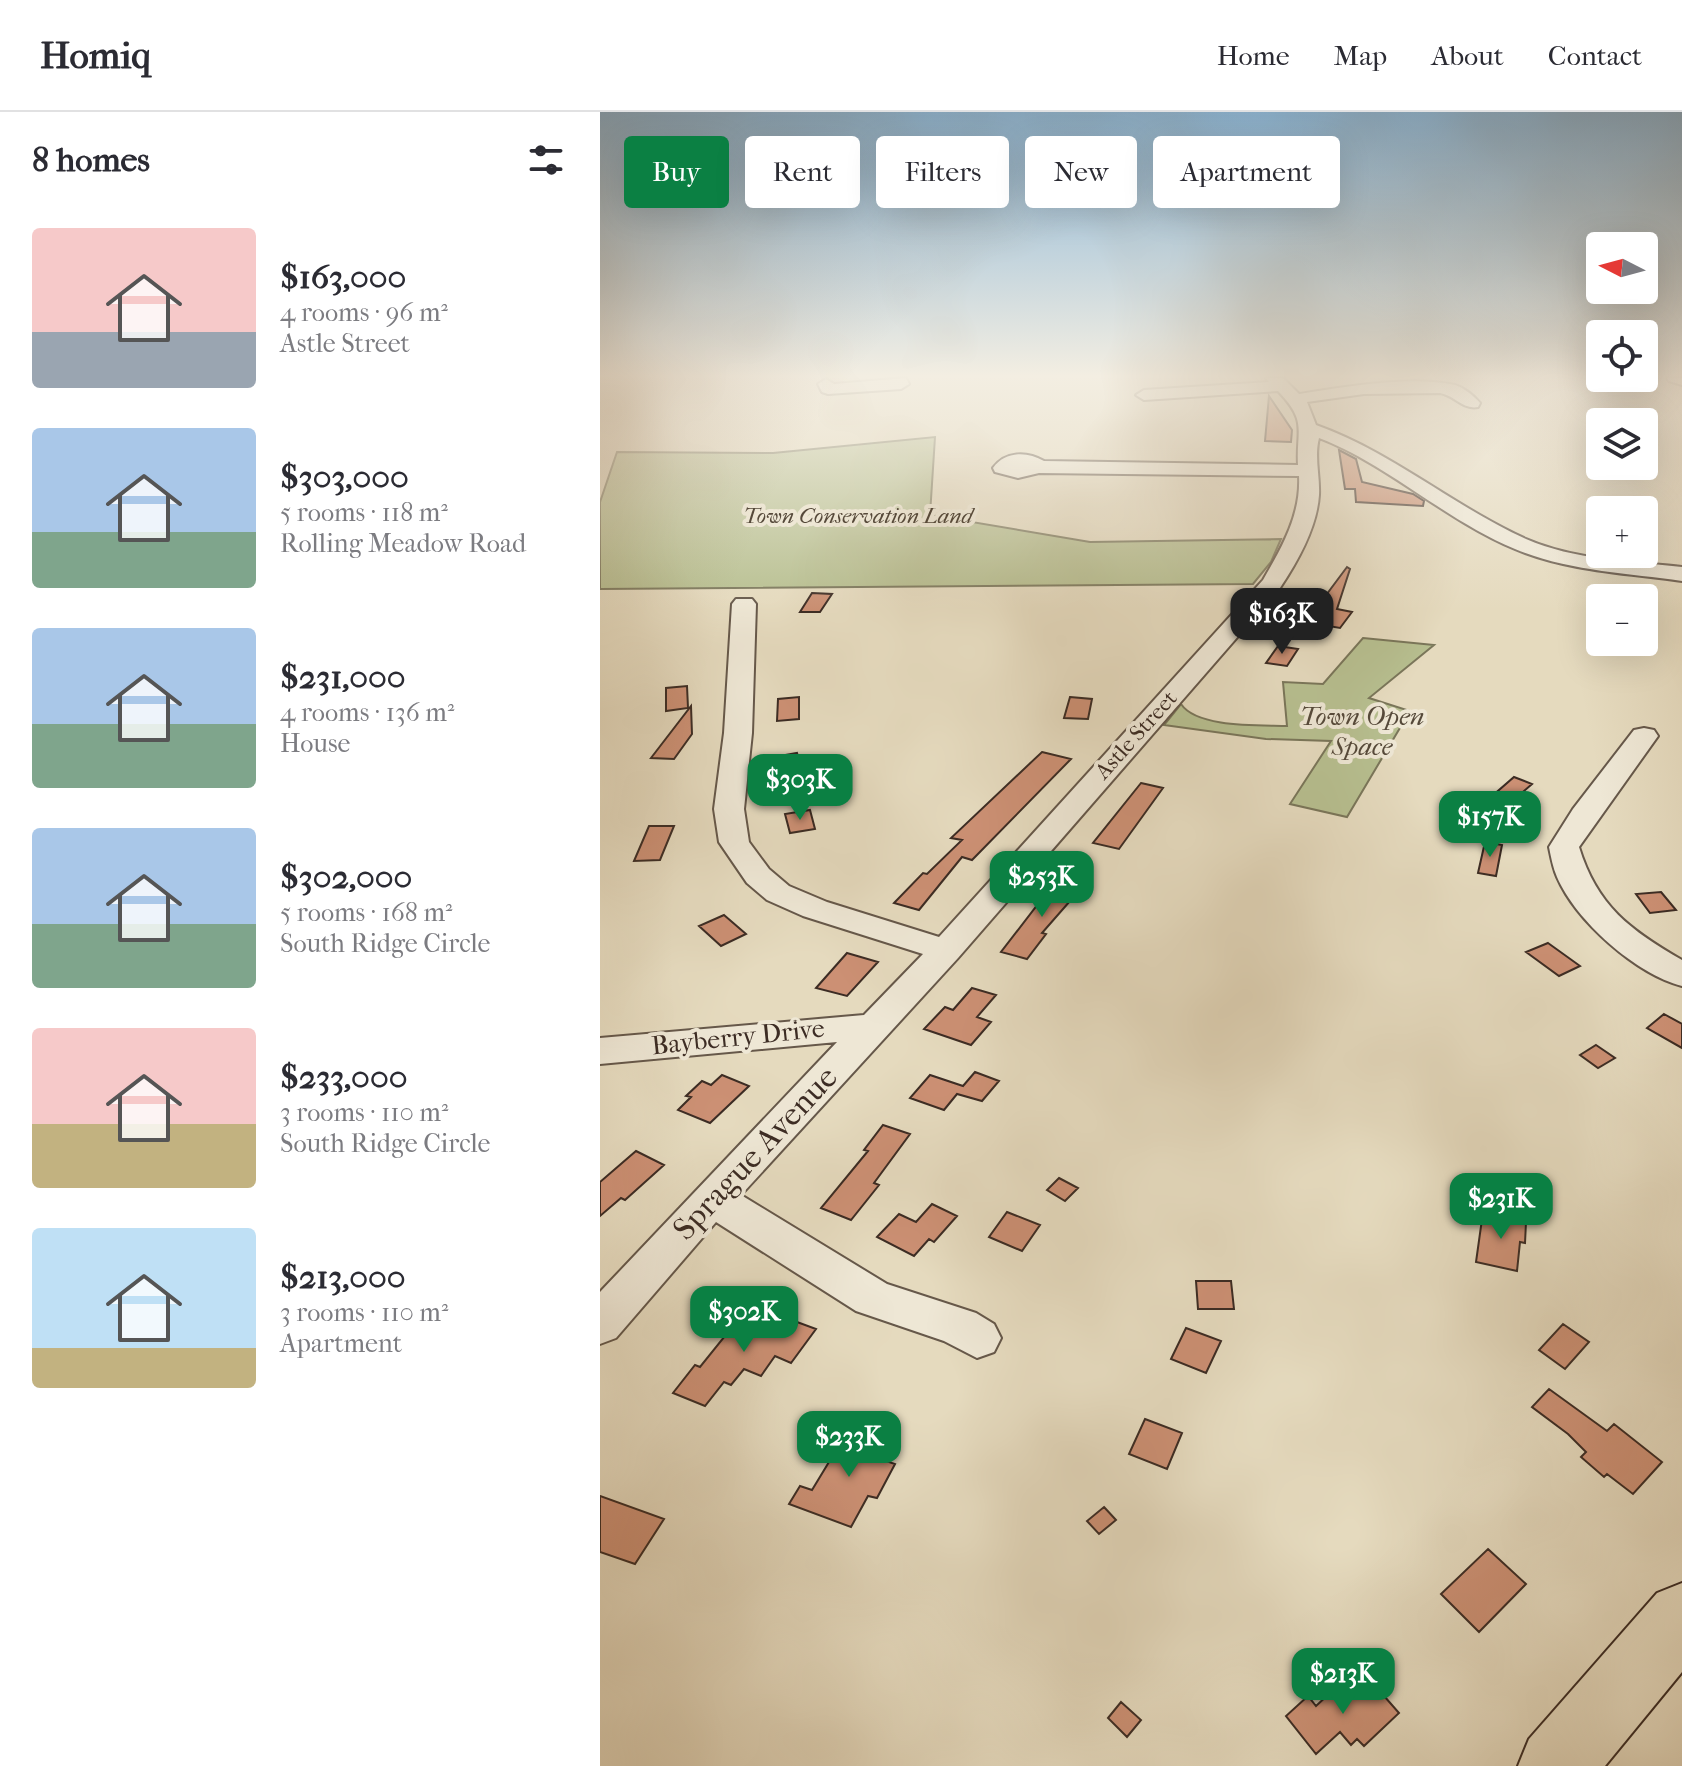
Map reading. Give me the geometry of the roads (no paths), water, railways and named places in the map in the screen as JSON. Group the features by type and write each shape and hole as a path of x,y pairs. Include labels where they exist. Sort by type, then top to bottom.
{"main road":[{"path":"1556,1766 1663,1639"}],"street":[{"name":"Astle Street","path":"847,1055 946,950 1272,583 1307,510 1310,493 1305,455"},
{"path":"1366,455 1459,513 1529,547 1568,557 1682,574"},
{"path":"1039,467 1307,471"},
{"path":"744,604 738,733 729,809 734,842 758,876 778,893 815,909 946,950"},
{"path":"1644,736 1584,815 1564,847 1573,878 1593,907 1621,935 1682,975"},
{"name":"Bayberry Drive","path":"600,1051 876,1026"},
{"name":"Sprague Avenue","path":"600,1324 712,1198 847,1055"},
{"path":"712,1198 872,1298 960,1327 977,1338"}],"park label":[{"name":"Town Conservation Land","path":"858,516"},
{"name":"Town Open Space","path":"1362,731"}]}
